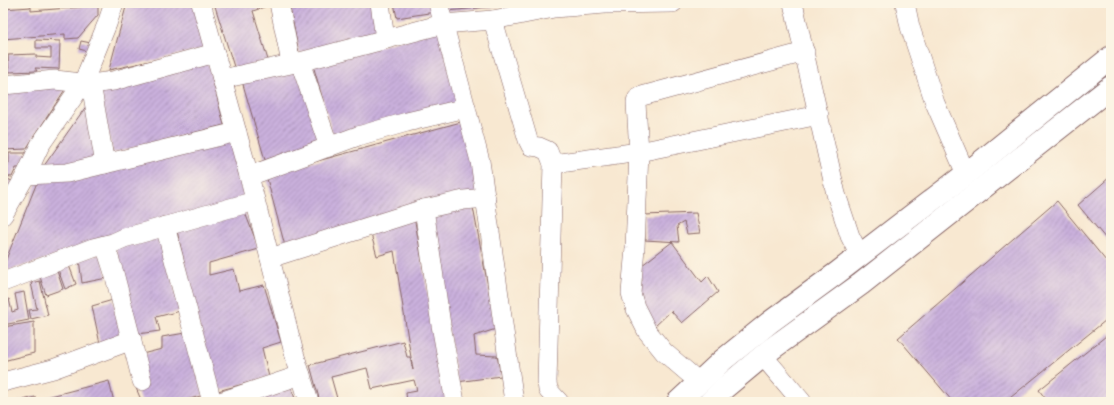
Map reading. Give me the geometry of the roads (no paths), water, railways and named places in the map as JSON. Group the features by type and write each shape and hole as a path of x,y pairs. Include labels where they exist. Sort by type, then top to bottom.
{"main road":[{"path":"678,402 723,360 769,323 860,256 966,174 1111,57"},
{"path":"710,402 763,356 861,284 1111,87"},
{"path":"723,360 738,377"}],"street":[{"path":"3,215 26,175 40,145 87,83 114,3"},
{"path":"201,3 249,176 294,353 309,402"},
{"path":"279,3 296,63 329,147"},
{"path":"380,3 385,39"},
{"path":"438,3 480,160 514,402"},
{"path":"222,79 296,63 443,24 493,20 532,8 554,8 605,4 673,3"},
{"path":"793,3 836,194 850,236 860,256"},
{"path":"905,3 910,27 935,104 966,174"},
{"path":"493,20 528,140 531,146 539,147 548,151 553,164 547,382 548,390 559,402"},
{"path":"699,382 664,352 647,331 635,307 631,293 635,248 639,152 637,99 642,96 804,52"},
{"path":"3,85 55,80 87,83 113,81 215,53"},
{"path":"87,83 105,164"},
{"path":"249,176 358,136 407,122 466,108"},
{"path":"553,164 639,152 819,115"},
{"path":"26,175 67,173 237,132"},
{"path":"270,258 424,209 464,200 486,198"},
{"path":"3,282 124,238 255,201"},
{"path":"424,209 441,325 455,402"},
{"path":"166,226 212,402"},
{"path":"105,245 142,381"},
{"path":"3,382 53,369 132,340"},
{"path":"763,356 802,402"},
{"path":"220,402 301,375"}]}
